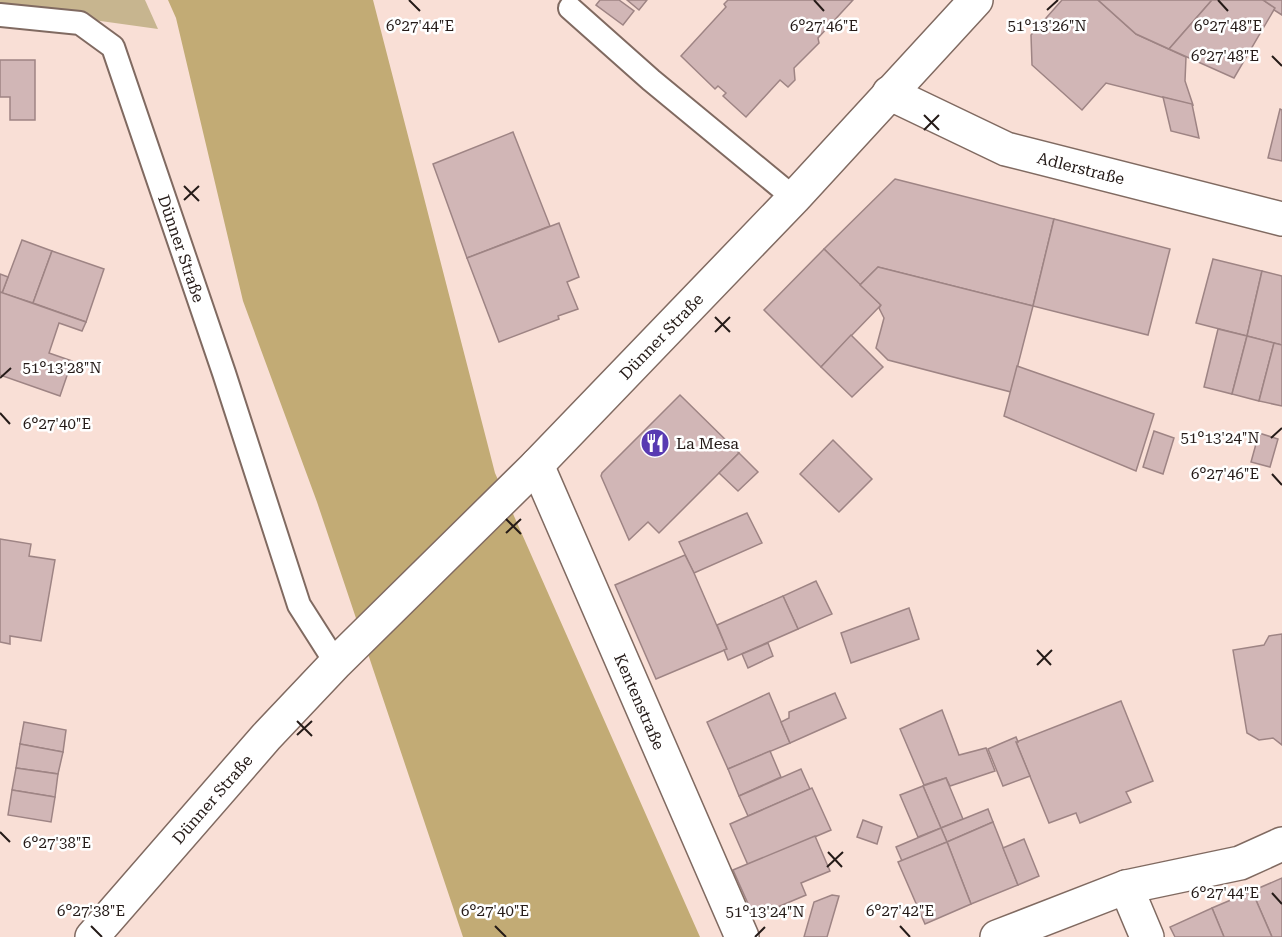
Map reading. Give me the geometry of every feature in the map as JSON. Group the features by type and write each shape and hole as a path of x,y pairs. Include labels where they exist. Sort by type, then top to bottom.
{"street":[{"name":"Dünner Straße","path":"92,937 266,737 336,663 537,465 794,198 976,0"},
{"name":"Adlerstraße","path":"890,93 1006,149 1282,219"},
{"name":"Kentenstraße","path":"537,465 742,937"},
{"path":"997,937 1126,887 1240,863 1282,844"},
{"path":"1126,887 1147,937"}],"lane":[{"path":"570,8 651,80 794,198"},
{"name":"Dünner Straße","path":"0,15 80,23 113,47 224,373 299,604 336,663"}],"shaded area":[{"path":"0,0 145,0 158,29 0,7"},
{"path":"168,0 373,0 495,473 700,937 463,937 317,502 243,301 176,18"}],"building":[{"path":"600,0 619,0 634,11 623,25 596,5"},
{"path":"627,0 647,0 639,10"},
{"path":"728,0 853,0 818,38 819,43 794,68 795,80 788,87 780,80 746,117 723,96 726,93 718,86 715,89 681,56 726,7 724,4"},
{"path":"1062,0 1098,0 1136,34 1186,57 1185,81 1193,105 1106,83 1082,110 1032,65 1031,35"},
{"path":"1098,0 1212,0 1169,49 1136,34"},
{"path":"1212,0 1263,0 1275,8 1234,78 1169,49"},
{"path":"1263,0 1282,0 1282,15 1274,10 1275,8"},
{"path":"0,60 35,60 35,120 10,120 10,97 0,97"},
{"path":"1163,97 1192,104 1199,138 1171,131"},
{"path":"1280,109 1282,110 1282,161 1268,158"},
{"path":"513,132 550,226 467,258 433,164"},
{"path":"895,179 1054,219 1033,306 878,267 860,285 824,249"},
{"path":"1054,219 1170,249 1148,335 1033,306"},
{"path":"559,223 579,277 567,282 578,309 558,316 559,319 499,342 467,258"},
{"path":"22,240 52,251 33,303 2,293"},
{"path":"824,249 881,305 821,367 764,310"},
{"path":"52,251 104,269 86,322 33,303"},
{"path":"1213,259 1262,271 1247,336 1196,323"},
{"path":"878,267 1033,306 1011,392 888,360 876,348 884,318 879,308 881,305 860,285"},
{"path":"1262,271 1282,276 1282,345 1247,336"},
{"path":"0,274 8,277 2,293 0,292"},
{"path":"0,292 86,322 82,331 59,323 49,353 72,361 60,396 0,375"},
{"path":"1218,329 1247,336 1232,394 1204,387"},
{"path":"851,335 883,367 852,397 821,367"},
{"path":"1247,336 1274,343 1259,401 1232,394"},
{"path":"1274,343 1282,345 1282,406 1259,401"},
{"path":"1017,366 1154,414 1136,471 1004,416"},
{"path":"680,395 739,453 659,533 648,522 629,540 601,476 602,473"},
{"path":"1154,431 1174,438 1163,474 1143,467"},
{"path":"1259,433 1278,439 1270,467 1251,462"},
{"path":"833,440 872,479 839,512 800,474"},
{"path":"739,453 758,472 738,491 719,473"},
{"path":"747,513 762,543 694,573 679,542"},
{"path":"0,539 31,544 29,556 55,560 41,641 10,636 10,644 0,642"},
{"path":"685,555 727,649 656,679 615,585"},
{"path":"816,581 832,614 798,629 783,596"},
{"path":"783,596 798,629 728,660 724,650 727,649 717,625"},
{"path":"909,608 919,639 851,663 841,633"},
{"path":"1282,634 1282,745 1273,738 1259,740 1247,733 1233,650 1264,645 1269,636"},
{"path":"768,643 773,656 748,668 742,654"},
{"path":"769,693 790,743 728,769 707,722"},
{"path":"835,693 846,718 790,743 781,722 789,718 789,712"},
{"path":"1121,701 1153,781 1126,792 1131,802 1080,823 1076,813 1049,823 1016,742"},
{"path":"942,710 959,755 986,748 995,771 950,786 946,778 924,785 900,729"},
{"path":"24,722 66,730 63,752 20,744"},
{"path":"1016,737 1030,776 1003,786 988,749"},
{"path":"20,744 63,752 58,774 16,768"},
{"path":"770,751 781,777 739,796 728,769"},
{"path":"16,768 58,774 55,797 12,790"},
{"path":"801,769 810,789 748,816 739,796"},
{"path":"946,778 963,819 941,828 923,786"},
{"path":"923,786 941,828 918,837 900,795"},
{"path":"812,788 831,830 748,865 730,824"},
{"path":"12,790 55,797 51,822 8,815"},
{"path":"988,809 993,822 947,842 941,828"},
{"path":"863,820 882,827 877,844 857,837"},
{"path":"993,822 1018,885 971,904 947,842"},
{"path":"941,828 947,842 902,861 896,847"},
{"path":"815,836 830,871 801,883 806,895 754,917 733,870"},
{"path":"1024,839 1039,876 1018,885 1003,848"},
{"path":"947,842 971,904 925,924 898,862"},
{"path":"1282,878 1282,937 1272,937 1252,891"},
{"path":"1252,891 1272,937 1224,937 1212,908"},
{"path":"832,895 839,896 827,937 804,937 814,902"},
{"path":"1212,908 1224,937 1175,937 1170,927"}],"place":[{"name":"La Mesa","path":"655,443"}]}
